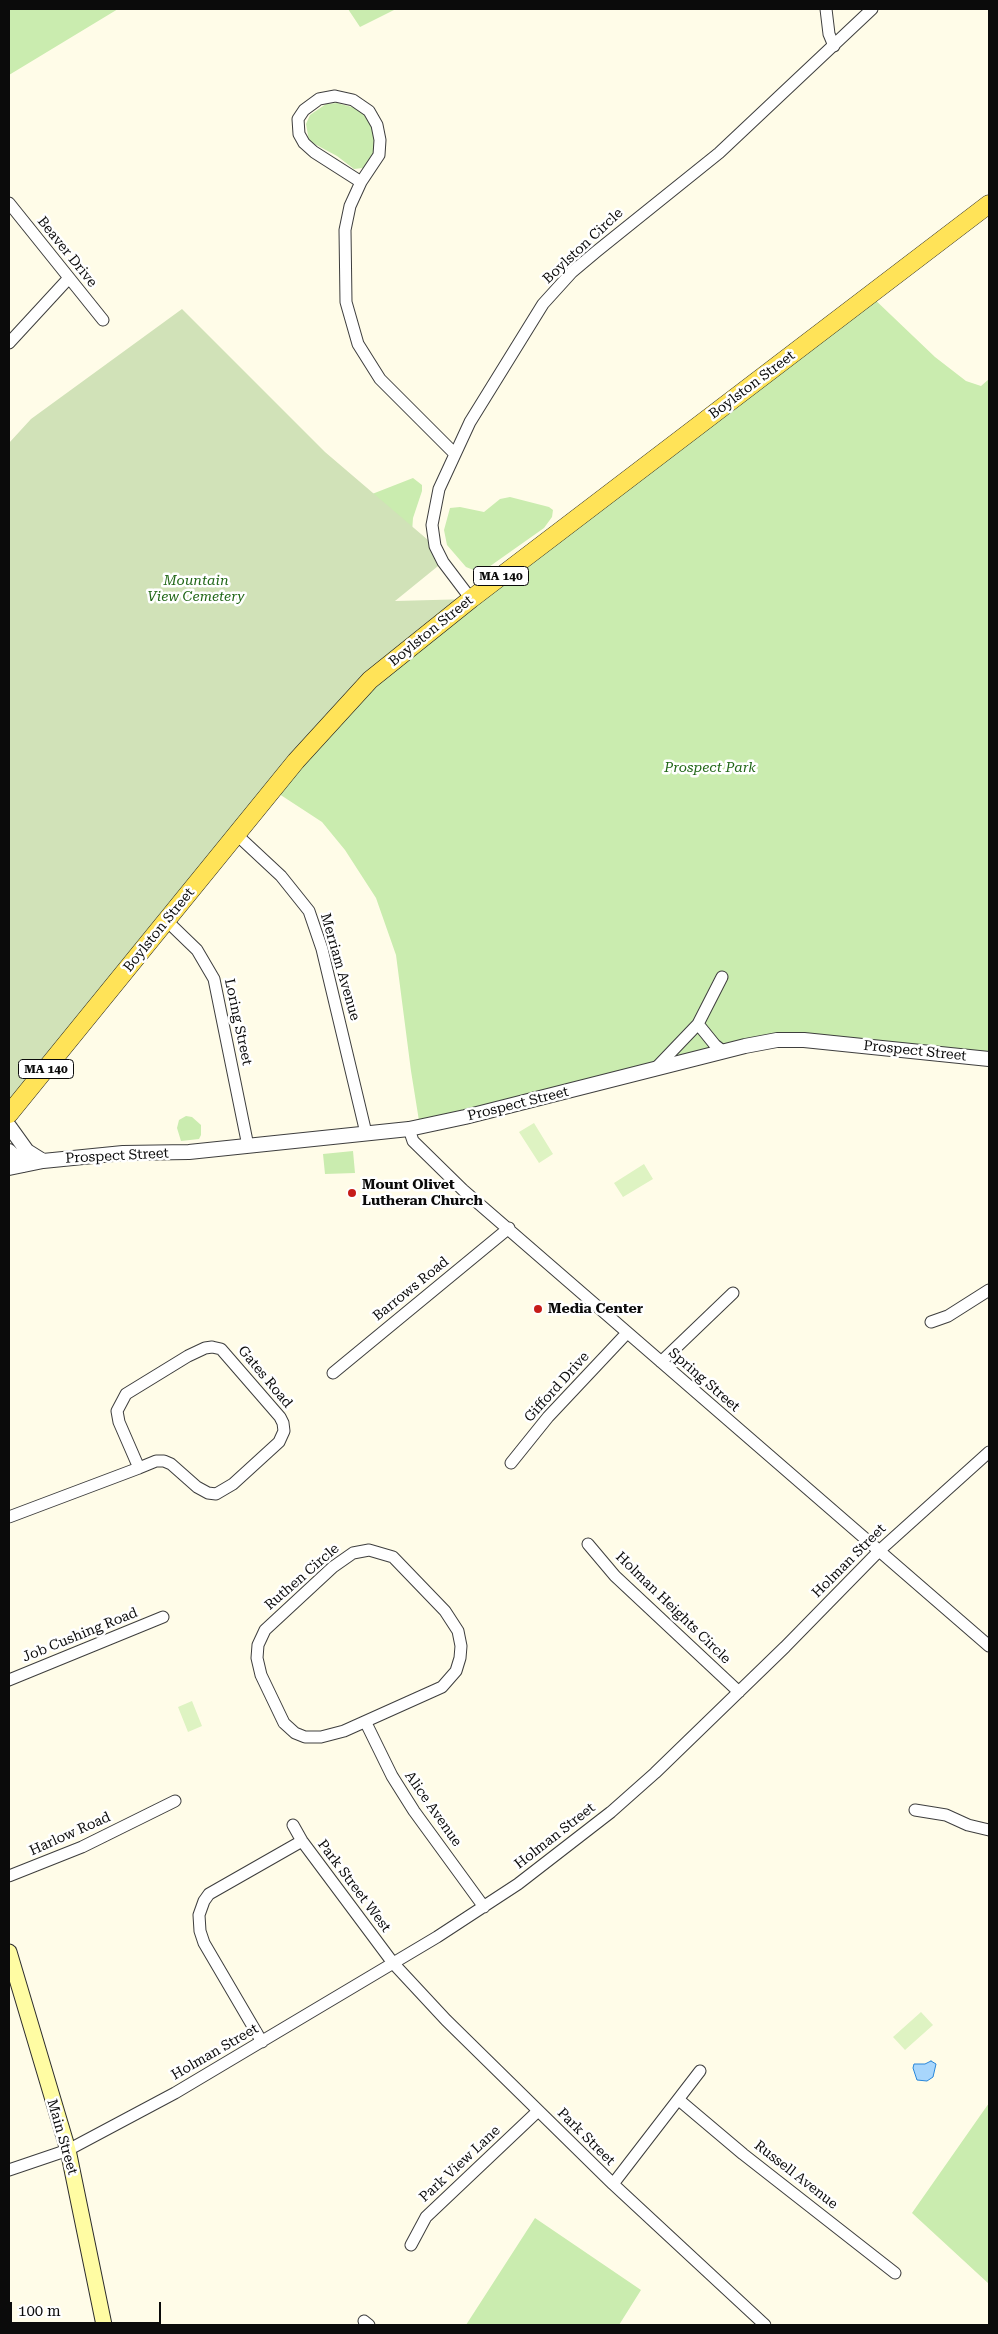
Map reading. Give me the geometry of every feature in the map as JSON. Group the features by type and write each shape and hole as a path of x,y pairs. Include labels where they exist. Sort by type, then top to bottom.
{"main road":[{"name":"Boylston Street","path":"9,1114 296,761 370,680 470,599 989,204"},
{"name":"Main Street","path":"9,1952 68,2150 104,2325"}],"street":[{"path":"826,9 829,34 834,46"},
{"name":"Boylston Circle","path":"470,599 443,562 432,533 439,489 470,422 542,304 567,278 645,210 718,153 872,9"},
{"path":"361,182 304,143 299,134 298,119 304,110 319,99 335,96 353,100 369,111 378,125 379,155 361,182 354,192 345,230 346,302 358,344 380,379 455,454"},
{"name":"Beaver Drive","path":"9,203 68,279 103,320"},
{"path":"9,343 68,279"},
{"name":"Merriam Avenue","path":"237,835 294,890 309,911 315,925 366,1133"},
{"name":"Loring Street","path":"167,921 197,950 214,979 248,1146"},
{"path":"654,1070 698,1024 722,977"},
{"path":"698,1024 715,1046 724,1052"},
{"name":"Prospect Street","path":"9,1168 43,1161 123,1153 189,1152 409,1129 778,1040 804,1040 989,1059"},
{"path":"9,1126 27,1151 43,1161"},
{"name":"Spring Street","path":"409,1129 414,1141 443,1172 989,1646"},
{"path":"9,1151 24,1165"},
{"name":"Barrows Road","path":"334,1373 509,1228"},
{"path":"931,1322 948,1316 989,1290"},
{"path":"661,1362 733,1292"},
{"name":"Gifford Drive","path":"511,1464 548,1417 627,1333"},
{"name":"Gates Road","path":"9,1517 139,1468 156,1461 164,1461 171,1464 208,1494 216,1494 233,1484 279,1442 284,1431 284,1422 222,1350 205,1348 126,1394 119,1403 117,1410 119,1422 139,1468"},
{"name":"Holman Street","path":"9,2170 68,2150 262,2042 484,1907 537,1870 611,1812 671,1758 879,1551 989,1452"},
{"name":"Holman Heights Circle","path":"588,1544 615,1576 739,1692"},
{"name":"Ruthen Circle","path":"369,1550 392,1558 445,1611 458,1632 461,1649 456,1671 442,1687 366,1723 321,1738 306,1737 295,1733 284,1723 261,1675 257,1658 258,1645 265,1630 332,1567 353,1553 369,1550"},
{"name":"Job Cushing Road","path":"9,1680 163,1617"},
{"name":"Alice Avenue","path":"366,1723 392,1776 414,1811 484,1907"},
{"name":"Harlow Road","path":"9,1876 82,1847 175,1801"},
{"path":"914,1810 946,1815 968,1825 989,1830"},
{"name":"Park Street West","path":"293,1825 302,1841 393,1963"},
{"path":"262,2042 204,1943 200,1931 199,1916 204,1901 209,1894 302,1841"},
{"name":"Park Street","path":"393,1963 446,2020 612,2184 765,2325"},
{"path":"612,2184 700,2071"},
{"name":"Russell Avenue","path":"679,2100 743,2154 895,2273"},
{"name":"Park View Lane","path":"411,2245 426,2217 538,2111"}],"green space":[{"path":"9,9 118,9 9,75"},
{"path":"348,9 396,9 360,27"},
{"path":"337,103 359,109 373,127 375,146 373,155 363,168 354,169 337,156 309,141 306,124 310,115 326,104"},
{"name":"Prospect Park","path":"870,295 935,357 966,381 981,386 989,379 989,1059 804,1040 420,1127 396,955 376,898 345,850 322,822 273,790 344,708"},
{"name":"Mountain View Cemetery","path":"182,309 325,452 435,546 443,562 395,601 471,599 389,665 9,1113 9,443 31,419"},
{"path":"413,478 422,485 422,491 413,518 412,532 367,496"},
{"path":"510,497 549,507 553,510 552,517 544,528 486,569 476,571 466,567 447,545 444,530 450,508 460,507 484,512 500,499"},
{"path":"186,1116 192,1117 201,1125 199,1139 181,1141 177,1128 179,1120"},
{"path":"534,1123 553,1154 539,1163 519,1132"},
{"path":"353,1151 355,1173 325,1174 323,1154"},
{"path":"644,1164 653,1179 623,1197 614,1183"},
{"path":"192,1701 202,1726 188,1732 178,1707"},
{"path":"921,2012 933,2025 905,2050 893,2037"},
{"path":"989,2103 989,2284 912,2213"},
{"path":"535,2218 641,2290 619,2325 466,2325"}],"water":[{"path":"931,2061 936,2064 933,2077 927,2081 917,2080 913,2068 914,2064 925,2064"}],"place":[{"name":"Mount Olivet Lutheran Church","path":"352,1193"},
{"name":"Media Center","path":"538,1309"}]}
